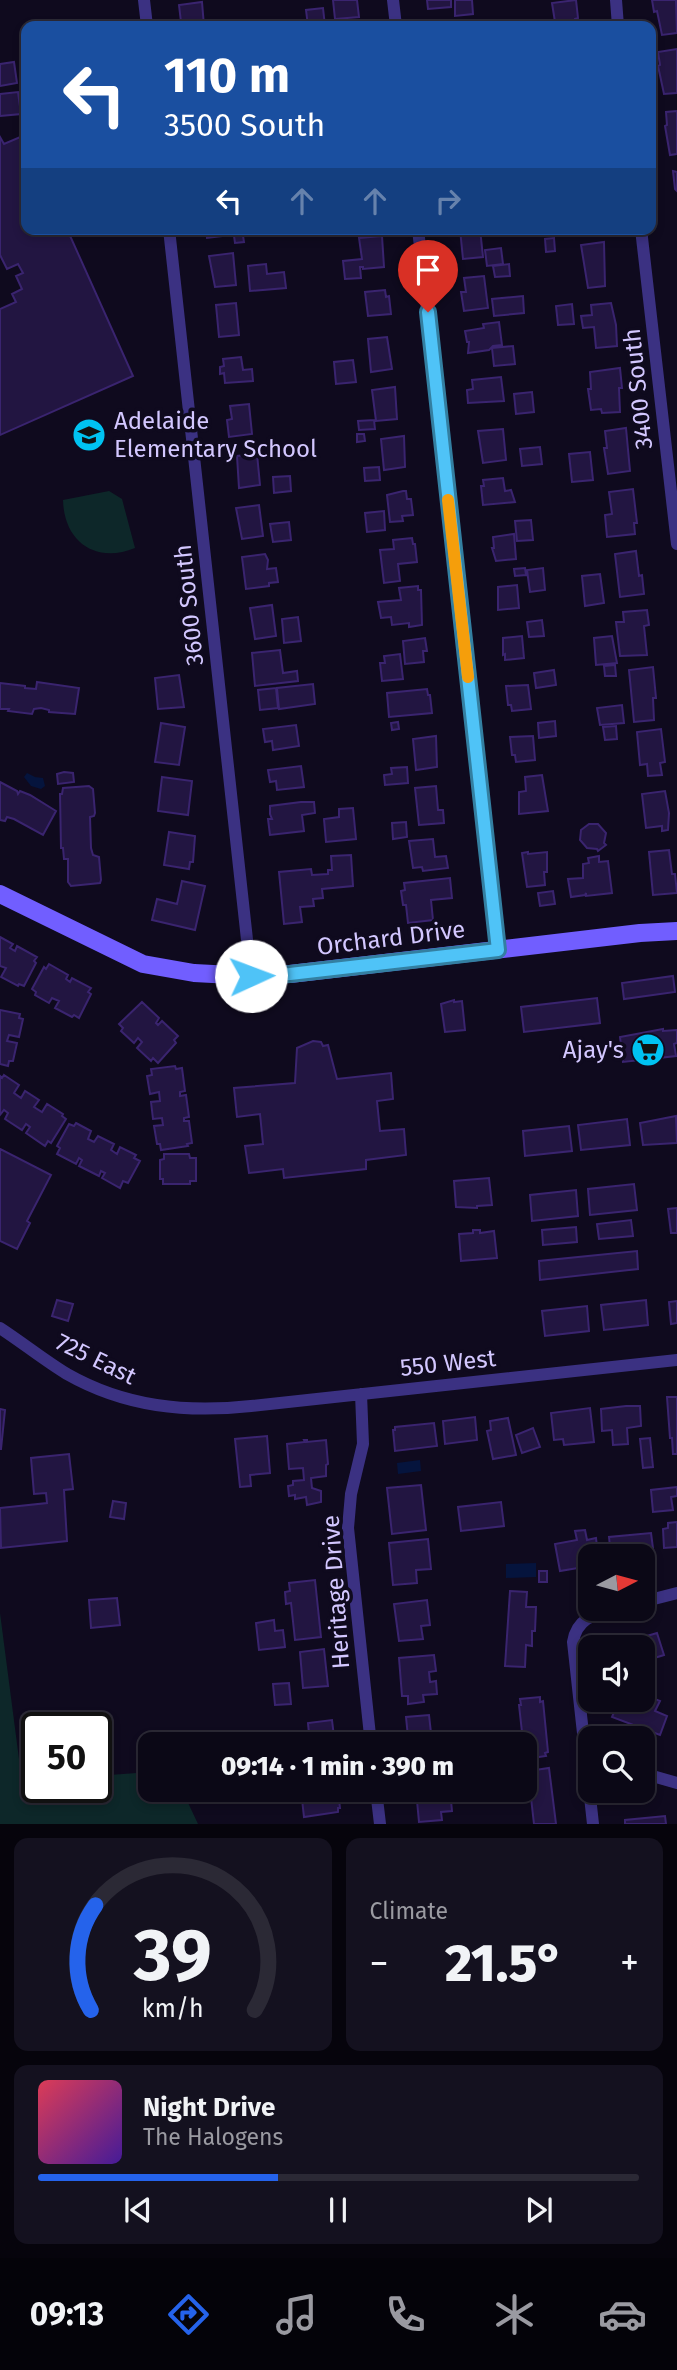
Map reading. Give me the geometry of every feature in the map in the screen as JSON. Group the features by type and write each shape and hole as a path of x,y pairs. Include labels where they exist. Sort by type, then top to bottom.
{"main road":[{"name":"Orchard Drive","path":"0,894 143,964 194,973 251,976 304,973 677,931"}],"street":[{"path":"145,0 147,21"},
{"path":"393,0 395,21"},
{"path":"615,0 617,21"},
{"name":"3600 South","path":"170,235 251,976"},
{"path":"419,235 498,950"},
{"name":"3400 South","path":"642,235 671,441 677,544"},
{"name":"725 East","path":"0,1328 67,1373 127,1400 181,1409 223,1409"},
{"name":"550 West","path":"223,1409 677,1360"},
{"name":"Heritage Drive","path":"361,1394 363,1444 351,1494 348,1528 370,1732"},
{"path":"655,1599 677,1593"},
{"path":"583,1726 573,1649 574,1636 584,1621"},
{"path":"655,1777 677,1783"},
{"path":"377,1802 380,1824"},
{"path":"591,1803 593,1824"}],"green space":[{"path":"109,491 122,499 135,548 121,552 95,551 76,538 69,527 63,500"},
{"path":"0,1613 21,1774 21,1803 112,1803 112,1775 138,1773 138,1802 188,1802 198,1824 0,1824"}],"water":[{"path":"27,773 43,778 45,786 41,789 31,786 24,777"},
{"path":"420,1460 421,1471 398,1474 397,1463"},
{"path":"536,1563 536,1577 506,1578 506,1564"}],"building":[{"path":"333,0 357,0 359,17 335,19"},
{"path":"427,0 451,0 451,7 428,9"},
{"path":"455,0 472,0 473,14 455,16"},
{"path":"576,0 578,18 575,21 555,21 552,3"},
{"path":"652,0 676,0 677,33 662,35"},
{"path":"202,2 204,21 181,21 179,5"},
{"path":"323,8 324,21 307,21 306,10"},
{"path":"677,49 677,93 664,94 658,52"},
{"path":"14,62 17,83 0,86 0,64"},
{"path":"18,92 21,114 0,116 0,94"},
{"path":"677,111 677,154 670,155 665,126 666,112"},
{"path":"0,137 4,144 21,137 21,235 70,235 133,376 0,435 0,309 16,302 12,294 22,289 16,276 23,273 18,264 7,269 0,255"},
{"path":"673,171 677,172 677,191 675,189"},
{"path":"207,235 232,235 207,238"},
{"path":"234,235 243,235 244,242 235,243"},
{"path":"461,235 481,235 483,257 463,259"},
{"path":"382,236 384,267 360,267 361,278 345,279 343,261 362,259 359,238"},
{"path":"554,238 555,251 546,252 545,239"},
{"path":"604,242 605,286 588,288 581,245"},
{"path":"501,248 503,264 487,266 485,250"},
{"path":"233,253 236,285 215,287 209,256"},
{"path":"266,264 267,274 284,272 286,288 250,291 248,266"},
{"path":"509,264 510,276 495,277 493,266"},
{"path":"484,276 488,308 464,311 461,292 466,292 464,278"},
{"path":"385,290 386,297 389,296 391,314 368,316 365,292"},
{"path":"523,296 524,313 494,316 492,299"},
{"path":"236,303 239,335 219,337 216,305"},
{"path":"611,303 617,346 596,348 594,327 583,328 581,316 592,315 591,305"},
{"path":"572,304 574,324 558,325 556,306"},
{"path":"499,322 502,345 468,353 469,342 465,331 484,328 483,324"},
{"path":"387,337 392,369 371,372 368,339"},
{"path":"513,346 515,364 494,366 492,348"},
{"path":"241,357 243,370 252,369 253,381 225,383 224,373 220,374 220,367 224,366 223,359"},
{"path":"353,360 356,382 336,384 334,362"},
{"path":"620,368 620,412 602,413 601,409 591,410 588,389 591,389 590,372"},
{"path":"501,377 504,401 468,403 467,390 473,389 472,380"},
{"path":"395,387 397,419 376,421 372,390"},
{"path":"532,392 534,412 516,414 514,394"},
{"path":"249,404 252,434 229,437 227,420 232,419 230,406"},
{"path":"374,420 375,429 359,430 358,421"},
{"path":"626,428 630,471 608,474 604,448 607,448 605,431"},
{"path":"503,429 506,460 483,463 478,431"},
{"path":"357,434 364,434 365,441 357,442"},
{"path":"404,436 405,467 384,470 381,439"},
{"path":"540,447 542,464 522,466 520,449"},
{"path":"590,452 593,480 572,482 569,454"},
{"path":"257,454 260,485 239,488 237,456"},
{"path":"379,467 380,480 365,481 364,468"},
{"path":"290,476 291,491 274,493 273,477"},
{"path":"503,478 505,491 511,490 515,502 483,505 483,480"},
{"path":"633,489 637,523 634,523 635,534 607,537 605,515 612,514 609,492"},
{"path":"406,491 407,499 411,499 413,515 402,516 403,521 390,522 387,495"},
{"path":"259,505 263,536 242,539 236,508"},
{"path":"384,511 385,530 367,532 365,513"},
{"path":"531,520 533,540 517,541 515,521"},
{"path":"289,522 291,540 273,542 270,524"},
{"path":"514,534 516,559 496,561 492,548 493,537"},
{"path":"412,538 417,562 398,564 400,581 384,583 380,550 394,549 393,540"},
{"path":"636,551 644,594 620,597 615,554"},
{"path":"265,554 268,560 267,569 276,568 278,582 246,589 242,557"},
{"path":"525,568 526,575 515,576 514,569"},
{"path":"543,568 545,590 530,592 527,570"},
{"path":"600,574 604,603 585,606 582,576"},
{"path":"517,585 519,608 498,610 498,587"},
{"path":"418,586 418,590 421,590 422,625 392,625 391,617 381,618 378,602 401,600 399,588"},
{"path":"272,605 276,636 255,639 250,608"},
{"path":"647,610 649,625 644,626 647,655 620,656 616,622 624,622 623,612"},
{"path":"298,617 301,641 284,643 282,619"},
{"path":"542,620 544,636 529,637 527,622"},
{"path":"522,636 524,658 505,660 503,638"},
{"path":"612,636 617,663 596,665 594,638"},
{"path":"425,638 427,651 423,651 424,662 405,664 403,641"},
{"path":"280,650 283,673 297,671 298,681 255,686 252,653"},
{"path":"400,654 403,679 382,681 380,663 385,663 384,656"},
{"path":"615,665 616,676 605,676 604,666"},
{"path":"653,667 656,698 653,698 654,720 634,722 629,670"},
{"path":"554,670 556,685 536,688 534,673"},
{"path":"179,675 184,707 158,709 155,678"},
{"path":"37,682 79,688 75,714 49,712 41,708 34,709 32,714 0,709 0,683 36,689"},
{"path":"313,684 315,704 279,709 277,688"},
{"path":"528,685 531,709 512,711 511,705 508,705 506,686"},
{"path":"276,688 278,708 260,710 258,690"},
{"path":"427,689 432,713 389,717 387,693"},
{"path":"622,705 624,723 600,725 597,708"},
{"path":"555,721 556,736 539,738 538,723"},
{"path":"398,722 399,729 392,730 391,723"},
{"path":"161,723 185,727 179,765 155,762"},
{"path":"296,725 299,746 273,750 272,741 265,742 263,729"},
{"path":"616,726 617,739 605,740 603,727"},
{"path":"661,729 665,762 660,763 662,775 648,776 647,764 640,765 637,732"},
{"path":"436,736 437,767 416,770 413,739"},
{"path":"533,736 535,760 516,762 515,755 512,755 510,737"},
{"path":"301,766 304,787 277,790 276,781 270,782 268,770"},
{"path":"407,767 408,783 385,785 384,775 392,774 391,768"},
{"path":"73,773 74,782 58,784 57,774"},
{"path":"542,775 548,811 519,814 519,792 526,791 525,777"},
{"path":"162,777 192,781 188,815 158,811"},
{"path":"0,782 18,794 20,791 30,795 56,811 43,835 14,819 7,817 5,821 0,820"},
{"path":"89,786 93,789 95,813 90,817 91,848 93,855 99,857 101,880 100,883 71,886 68,882 68,859 64,859 61,848 60,794 63,788"},
{"path":"436,786 438,810 443,810 444,823 419,825 415,788"},
{"path":"665,791 669,813 668,830 662,831 662,826 646,828 642,794"},
{"path":"314,802 315,813 302,815 304,831 270,835 270,806"},
{"path":"353,808 356,839 326,842 324,819 339,817 339,809"},
{"path":"406,822 407,837 393,839 392,823"},
{"path":"589,824 598,824 606,833 606,845 598,851 587,848 580,840 581,830"},
{"path":"169,832 195,836 193,862 190,862 189,869 164,865"},
{"path":"433,839 435,857 446,856 448,868 423,871 422,867 413,868 409,841"},
{"path":"669,850 677,893 653,895 649,852"},
{"path":"547,852 545,885 527,887 522,853"},
{"path":"351,855 353,886 322,889 323,898 313,899 314,906 300,907 302,922 284,924 279,872 311,869 312,875 328,874 328,870 332,870 331,856"},
{"path":"599,856 599,862 608,861 612,893 586,896 586,893 571,897 568,879 583,878 583,864 589,863 588,858"},
{"path":"450,878 452,898 431,900 433,920 408,923 401,891 405,890 404,883"},
{"path":"182,881 205,886 195,930 152,920 157,899 177,904"},
{"path":"553,891 555,904 540,906 538,893"},
{"path":"0,937 13,944 10,948 15,951 17,946 37,957 24,986 18,986 1,977 6,968 0,966"},
{"path":"49,964 68,975 66,979 70,982 72,978 91,988 88,992 91,994 79,1018 55,1008 59,1001 52,998 49,1003 35,995 36,992 32,989 44,967 46,969"},
{"name":"Ajay's","path":"673,976 675,992 624,999 622,983"},
{"path":"597,998 600,1023 524,1032 521,1007"},
{"path":"454,1000 462,1001 465,1030 445,1032 441,1004"},
{"path":"142,1002 159,1018 156,1023 158,1025 162,1021 178,1036 174,1040 176,1043 158,1063 153,1058 151,1061 137,1048 142,1042 138,1038 134,1043 121,1031 123,1028 119,1024"},
{"path":"0,1010 20,1014 19,1018 23,1019 19,1037 9,1035 7,1041 17,1043 13,1061 9,1061 8,1066 0,1064"},
{"name":"Ajay's","path":"663,1029 677,1030 677,1043 674,1044 676,1056 623,1062 620,1037"},
{"path":"313,1041 321,1042 323,1046 328,1045 337,1079 391,1073 393,1099 377,1101 380,1131 404,1129 406,1155 366,1160 366,1169 284,1178 283,1169 249,1173 245,1146 263,1144 260,1114 237,1117 234,1088 295,1083 297,1048"},
{"path":"175,1066 176,1069 182,1068 185,1091 180,1092 180,1096 186,1095 189,1117 184,1118 184,1121 189,1121 192,1143 161,1150 160,1144 157,1144 154,1126 163,1125 162,1118 153,1119 151,1102 160,1101 159,1092 150,1094 147,1076 152,1075 151,1069"},
{"path":"4,1075 19,1085 14,1093 21,1098 25,1091 39,1100 34,1107 42,1112 47,1104 63,1114 66,1119 51,1143 48,1141 45,1146 26,1133 30,1127 26,1124 22,1130 5,1119 8,1113 4,1110 0,1115 0,1076 2,1078"},
{"path":"676,1116 677,1143 643,1145 640,1123"},
{"path":"627,1119 630,1145 581,1150 578,1125"},
{"path":"76,1123 91,1131 88,1139 94,1142 98,1136 114,1144 111,1150 117,1154 120,1147 136,1155 134,1158 140,1161 128,1183 123,1181 120,1188 102,1178 105,1173 101,1171 99,1176 79,1166 82,1160 79,1158 76,1164 57,1154 60,1148 57,1146 69,1124 74,1126"},
{"path":"569,1126 572,1151 525,1156 523,1131"},
{"path":"0,1149 51,1175 27,1221 30,1223 17,1249 0,1241"},
{"path":"164,1154 189,1154 190,1158 196,1158 196,1181 190,1181 190,1184 163,1184 163,1179 160,1179 160,1160 164,1159"},
{"path":"489,1178 492,1205 477,1208 456,1207 454,1181"},
{"path":"634,1184 637,1210 590,1215 588,1189"},
{"path":"576,1190 578,1216 532,1221 530,1195"},
{"path":"677,1208 677,1233 671,1233 668,1209"},
{"path":"631,1220 633,1236 599,1239 597,1224"},
{"path":"576,1227 577,1242 543,1245 542,1230"},
{"path":"473,1230 480,1230 480,1233 494,1231 497,1258 461,1261 459,1234 473,1233"},
{"path":"637,1251 638,1269 540,1280 539,1261"},
{"path":"57,1300 73,1304 68,1321 52,1316"},
{"path":"646,1300 648,1325 604,1330 601,1305"},
{"path":"677,1301 677,1323 671,1324 669,1302"},
{"path":"587,1306 589,1331 545,1336 542,1311"},
{"path":"667,1397 677,1397 677,1454 673,1454 670,1438"},
{"path":"640,1406 641,1426 627,1428 628,1444 613,1445 612,1430 602,1431 601,1409"},
{"path":"590,1408 594,1442 564,1445 563,1439 554,1440 551,1413"},
{"path":"0,1409 5,1410 1,1449 0,1449"},
{"path":"475,1417 477,1440 445,1444 443,1421"},
{"path":"508,1418 516,1455 493,1459 487,1431 491,1430 490,1421"},
{"path":"434,1423 437,1446 395,1451 395,1427"},
{"path":"533,1428 540,1447 522,1453 516,1435"},
{"path":"267,1436 270,1473 250,1475 251,1486 240,1487 235,1439"},
{"path":"650,1438 653,1467 643,1468 640,1439"},
{"path":"304,1440 326,1440 328,1464 326,1476 311,1478 312,1488 321,1491 321,1502 307,1505 306,1497 295,1499 295,1495 289,1496 288,1486 293,1485 293,1481 304,1480 303,1468 289,1469 287,1444 305,1442"},
{"path":"69,1454 73,1489 64,1490 67,1541 1,1548 0,1508 47,1503 46,1493 34,1494 31,1458"},
{"path":"421,1485 426,1530 392,1534 387,1488"},
{"path":"677,1487 677,1496 671,1497 673,1510 653,1512 651,1490"},
{"path":"113,1501 126,1503 124,1519 110,1517"},
{"path":"501,1502 504,1526 461,1531 458,1507"},
{"path":"677,1522 677,1547 664,1548 663,1529 668,1528 668,1523"},
{"path":"585,1530 587,1540 596,1538 597,1544 578,1544 578,1568 560,1571 555,1544 577,1540 575,1531"},
{"path":"651,1533 652,1544 610,1544 609,1537"},
{"path":"428,1539 431,1569 416,1570 417,1583 393,1585 389,1543"},
{"path":"539,1571 547,1571 547,1582 539,1582"},
{"path":"315,1580 321,1637 295,1640 291,1603 286,1604 285,1592 290,1591 289,1583"},
{"path":"510,1591 527,1592 526,1607 536,1607 535,1631 532,1631 532,1646 526,1645 525,1667 505,1666"},
{"path":"117,1598 120,1625 91,1628 89,1600"},
{"path":"427,1600 430,1625 421,1626 423,1639 399,1641 394,1604"},
{"path":"274,1620 275,1631 283,1630 285,1647 259,1650 256,1623"},
{"path":"657,1633 664,1655 655,1658 655,1635 650,1635"},
{"path":"324,1649 328,1686 303,1688 300,1652"},
{"path":"434,1655 436,1671 429,1672 430,1682 436,1681 437,1694 423,1695 424,1702 408,1704 408,1696 402,1696 399,1658"},
{"path":"289,1683 291,1704 275,1705 273,1684"},
{"path":"540,1697 540,1702 543,1701 548,1752 545,1753 546,1756 537,1757 537,1732 522,1732 520,1699"},
{"path":"655,1711 667,1716 660,1735 655,1733 655,1726 636,1726 612,1717 614,1712"},
{"path":"429,1715 431,1732 408,1732 406,1717"},
{"path":"332,1720 333,1732 309,1732 308,1723"},
{"path":"549,1768 556,1824 534,1824 532,1802 537,1802 537,1770"},
{"path":"302,1802 339,1802 338,1812 304,1817"},
{"path":"417,1802 451,1802 452,1811 441,1812 442,1820 419,1822"},
{"path":"665,1816 666,1824 625,1824 625,1820"}],"slow traffic":[{"path":"448,500 468,677"}],"place":[{"name":"Adelaide Elementary School","path":"89,435"},
{"name":"Ajay's","path":"648,1050"}],"route":[{"path":"251,976 498,950 428,312"}]}
